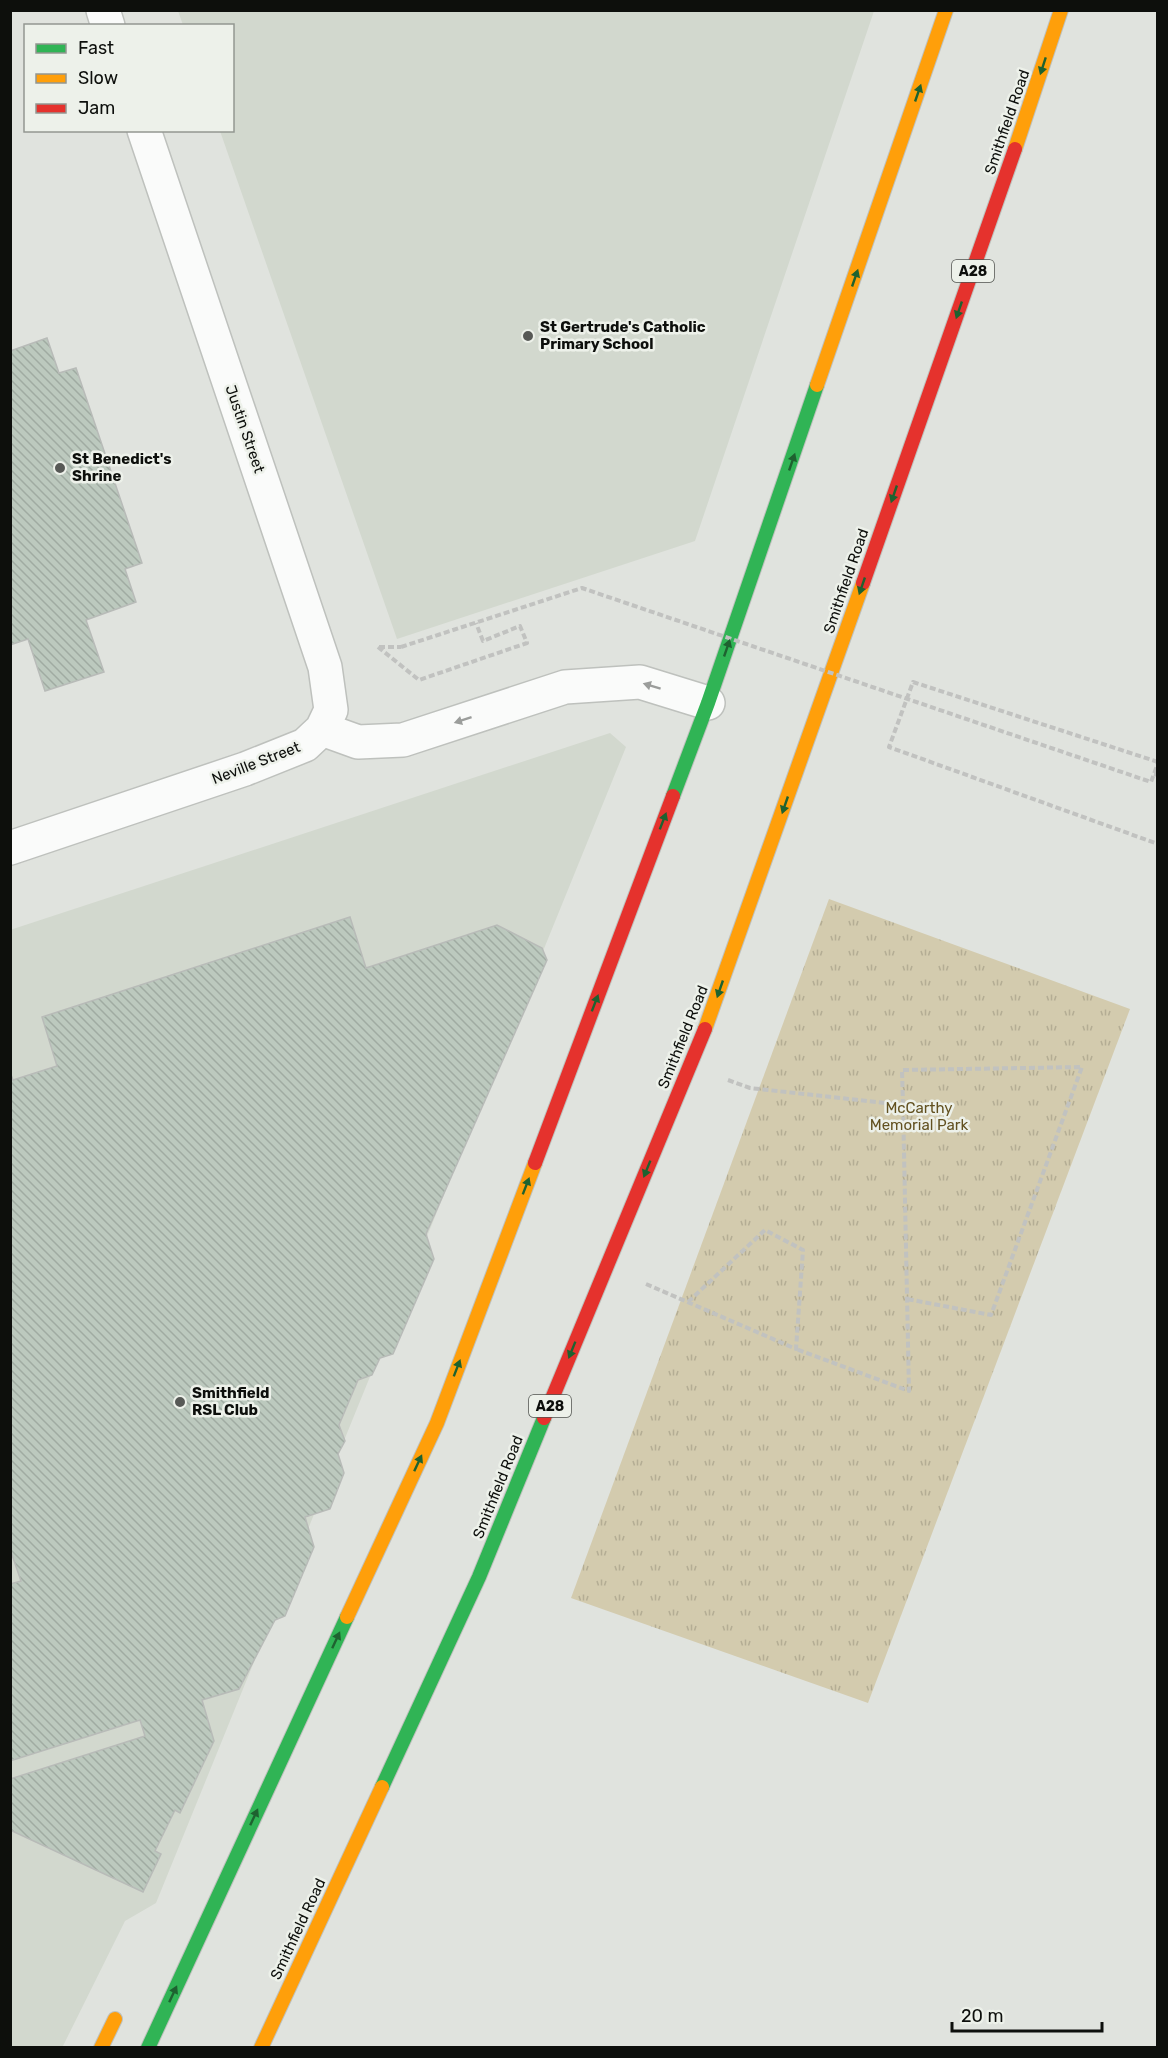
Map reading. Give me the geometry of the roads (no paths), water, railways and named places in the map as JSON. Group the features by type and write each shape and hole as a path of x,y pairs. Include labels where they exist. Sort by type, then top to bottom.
{"highway":[{"path":"148,2048 436,1423 708,703 946,10"},
{"name":"Smithfield Road","path":"261,2048 479,1577 720,990 1062,10"},
{"path":"101,2048 115,2019"}],"street":[{"name":"Justin Street","path":"145,132 326,667 330,710 322,729"},
{"path":"322,729 358,742 403,740 565,687 640,682 708,703"},
{"name":"Neville Street","path":"10,848 245,769 305,745 322,729"}],"place":[{"name":"St Gertrude's Catholic Primary School","path":"528,336"},
{"name":"St Benedict's Shrine","path":"60,468"},
{"name":"Smithfield RSL Club","path":"180,1402"}],"park label":[{"name":"McCarthy Memorial Park","path":"919,1116"}]}
